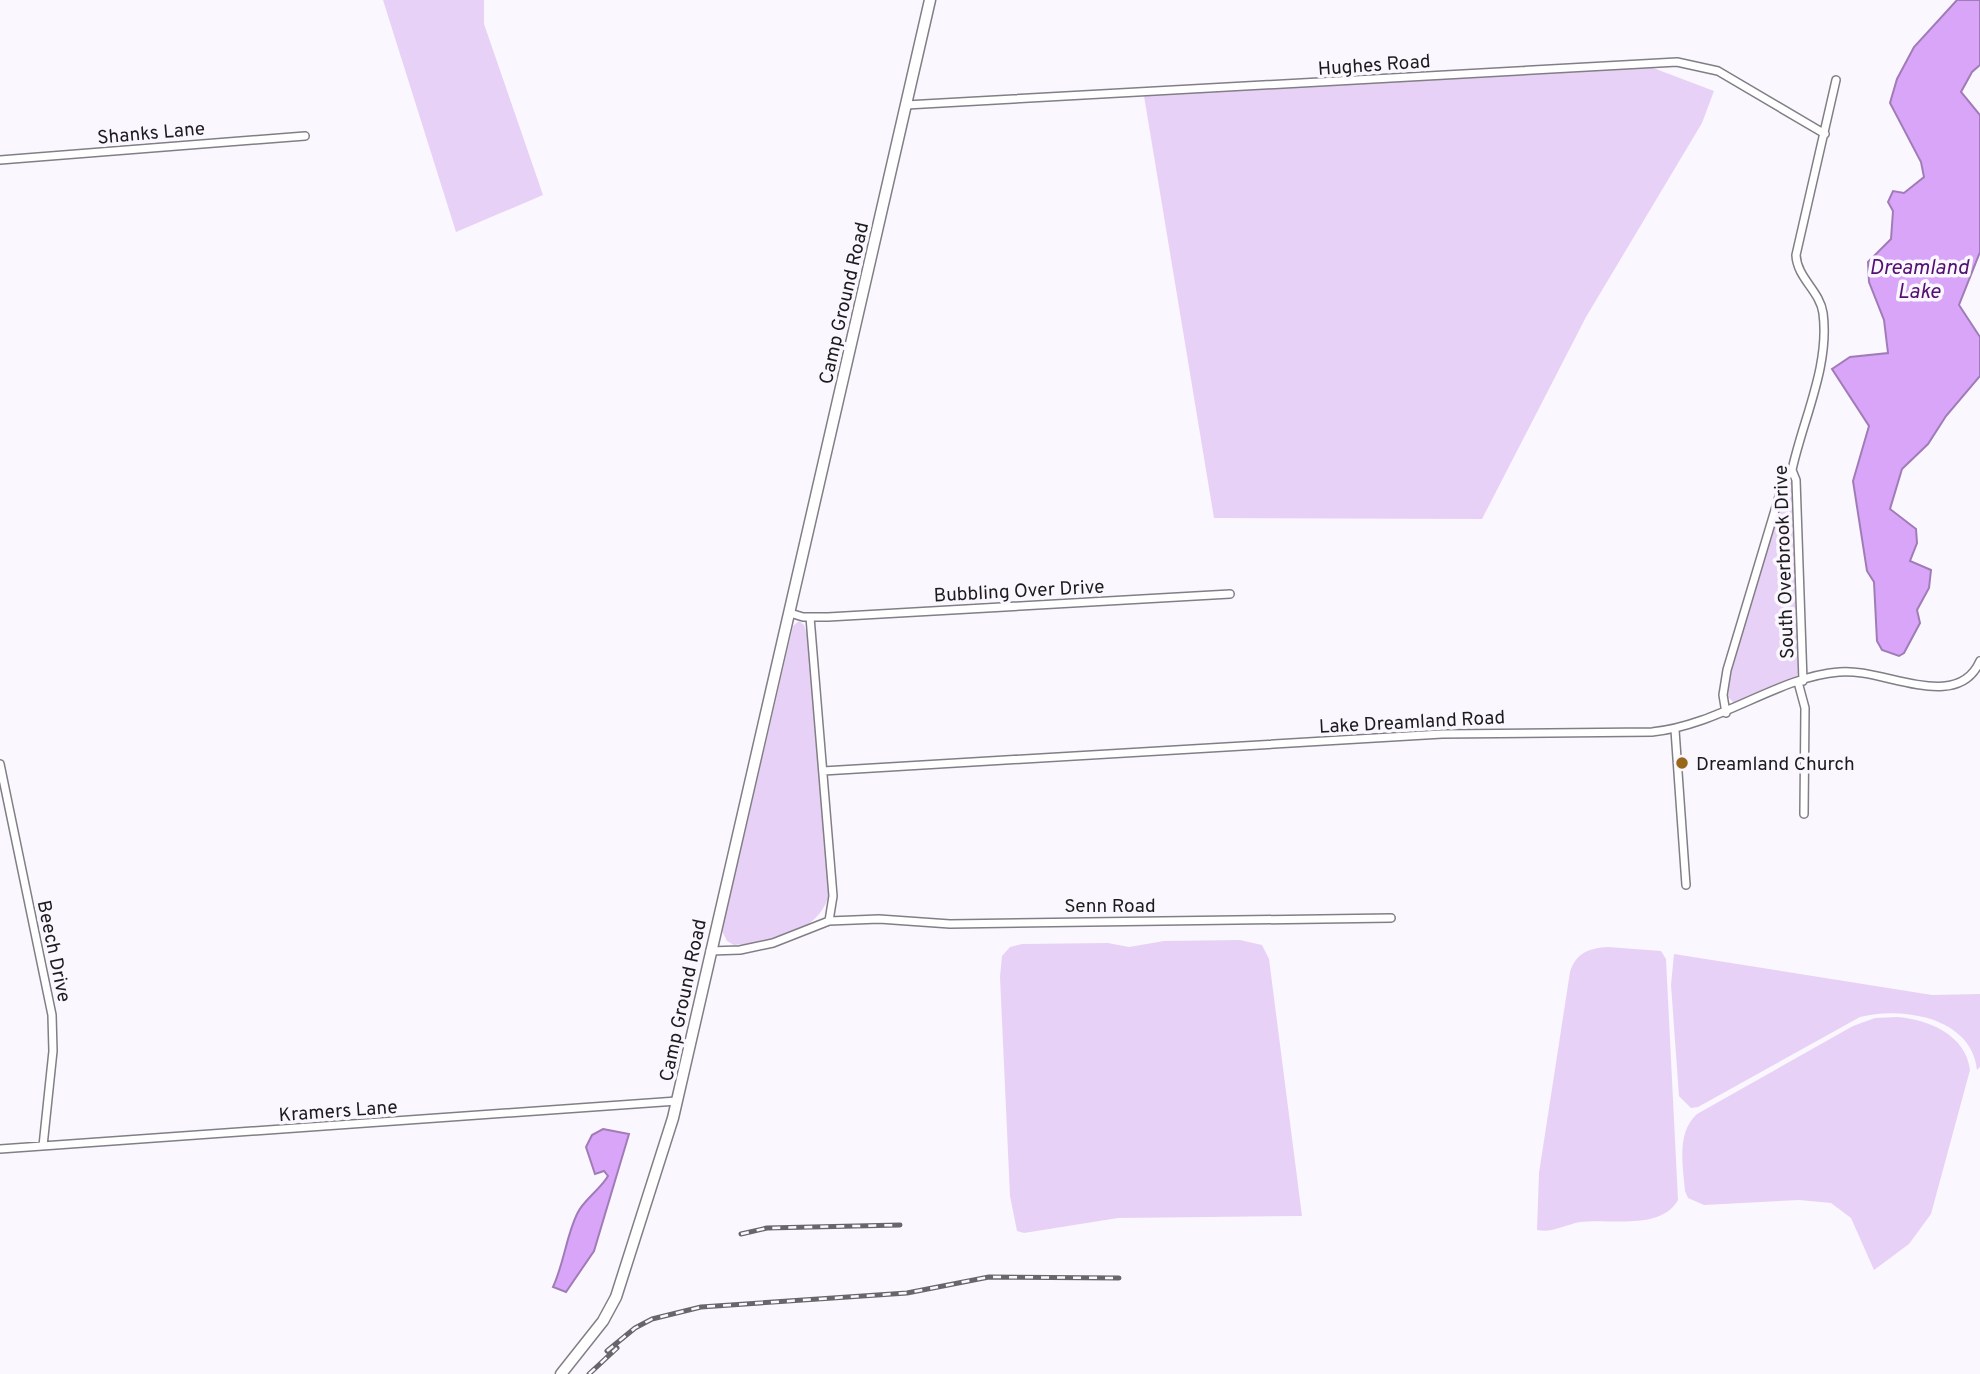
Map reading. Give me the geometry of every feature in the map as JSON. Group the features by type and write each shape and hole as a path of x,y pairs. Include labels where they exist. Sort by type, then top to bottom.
{"street":[{"name":"Camp Ground Road","path":"561,1374 596,1331 616,1297 677,1101 930,0"},
{"name":"Hughes Road","path":"906,105 1677,62 1718,71 1825,134"},
{"name":"South Overbrook Drive","path":"1804,814 1805,708 1801,682 1796,480 1792,470 1811,404 1822,344 1822,306 1798,268 1796,255 1836,80"},
{"name":"Shanks Lane","path":"0,160 304,136"},
{"path":"1726,713 1723,695 1727,670 1784,480 1792,470"},
{"name":"Bubbling Over Drive","path":"810,617 1230,594"},
{"path":"790,613 810,617 833,896 829,921"},
{"name":"Lake Dreamland Road","path":"823,771 1442,734 1675,730 1726,713 1801,682 1852,671 1945,688 1970,677 1980,661"},
{"path":"1675,730 1686,885"},
{"name":"Beech Drive","path":"0,764 52,1015 53,1051 43,1146"},
{"name":"Senn Road","path":"710,951 740,950 773,943 829,921 879,919 950,924 1391,918"},
{"name":"Kramers Lane","path":"0,1149 677,1101"}],"shaded area":[{"path":"383,0 484,0 484,24 543,195 456,232"},
{"path":"1648,66 1714,91 1702,123 1586,317 1482,519 1214,518 1144,96"},
{"path":"1787,480 1793,484 1799,673 1795,679 1734,703 1728,697 1729,680"},
{"path":"799,621 804,625 809,641 829,895 815,919 791,934 734,945 727,941 722,931 793,626"},
{"path":"1240,940 1262,945 1269,959 1302,1216 1118,1218 1024,1233 1017,1231 1010,1196 1000,977 1002,956 1010,947 1022,944 1108,943 1129,947 1164,941"},
{"path":"1608,947 1661,951 1666,959 1678,1200 1670,1210 1647,1220 1580,1222 1553,1230 1537,1230 1539,1173 1570,972 1576,960 1584,953"},
{"path":"1674,954 1932,995 1980,994 1980,1067 1977,1070 1972,1052 1962,1038 1949,1027 1914,1015 1877,1014 1860,1017 1698,1107 1691,1108 1679,1096 1671,985"},
{"path":"1897,1017 1921,1021 1944,1031 1961,1047 1970,1070 1931,1214 1909,1244 1874,1270 1851,1218 1831,1203 1799,1200 1704,1205 1688,1198 1683,1171 1683,1140 1690,1122 1697,1114 1853,1026 1875,1018"}],"water":[{"name":"Dreamland Lake","path":"1957,0 1980,0 1980,65 1972,72 1961,92 1980,115 1980,252 1959,305 1980,337 1980,376 1946,416 1928,444 1902,469 1890,509 1916,529 1917,543 1910,561 1931,570 1929,588 1917,610 1920,623 1904,653 1899,656 1882,650 1877,641 1874,582 1867,571 1853,481 1869,426 1832,369 1850,357 1888,353 1884,320 1869,282 1868,262 1891,239 1893,211 1888,202 1893,191 1904,193 1924,177 1921,162 1890,103 1897,79 1914,47"},
{"path":"603,1129 629,1134 594,1251 566,1292 553,1287 573,1223 583,1204 608,1176 604,1171 595,1174 586,1147 592,1135"}],"railway":[{"path":"741,1234 767,1228 900,1225"},
{"path":"607,1351 635,1328 652,1319 701,1307 907,1293 989,1277 1119,1278"},
{"path":"589,1374 617,1348"}],"place":[{"name":"Dreamland Church","path":"1682,763"}]}
